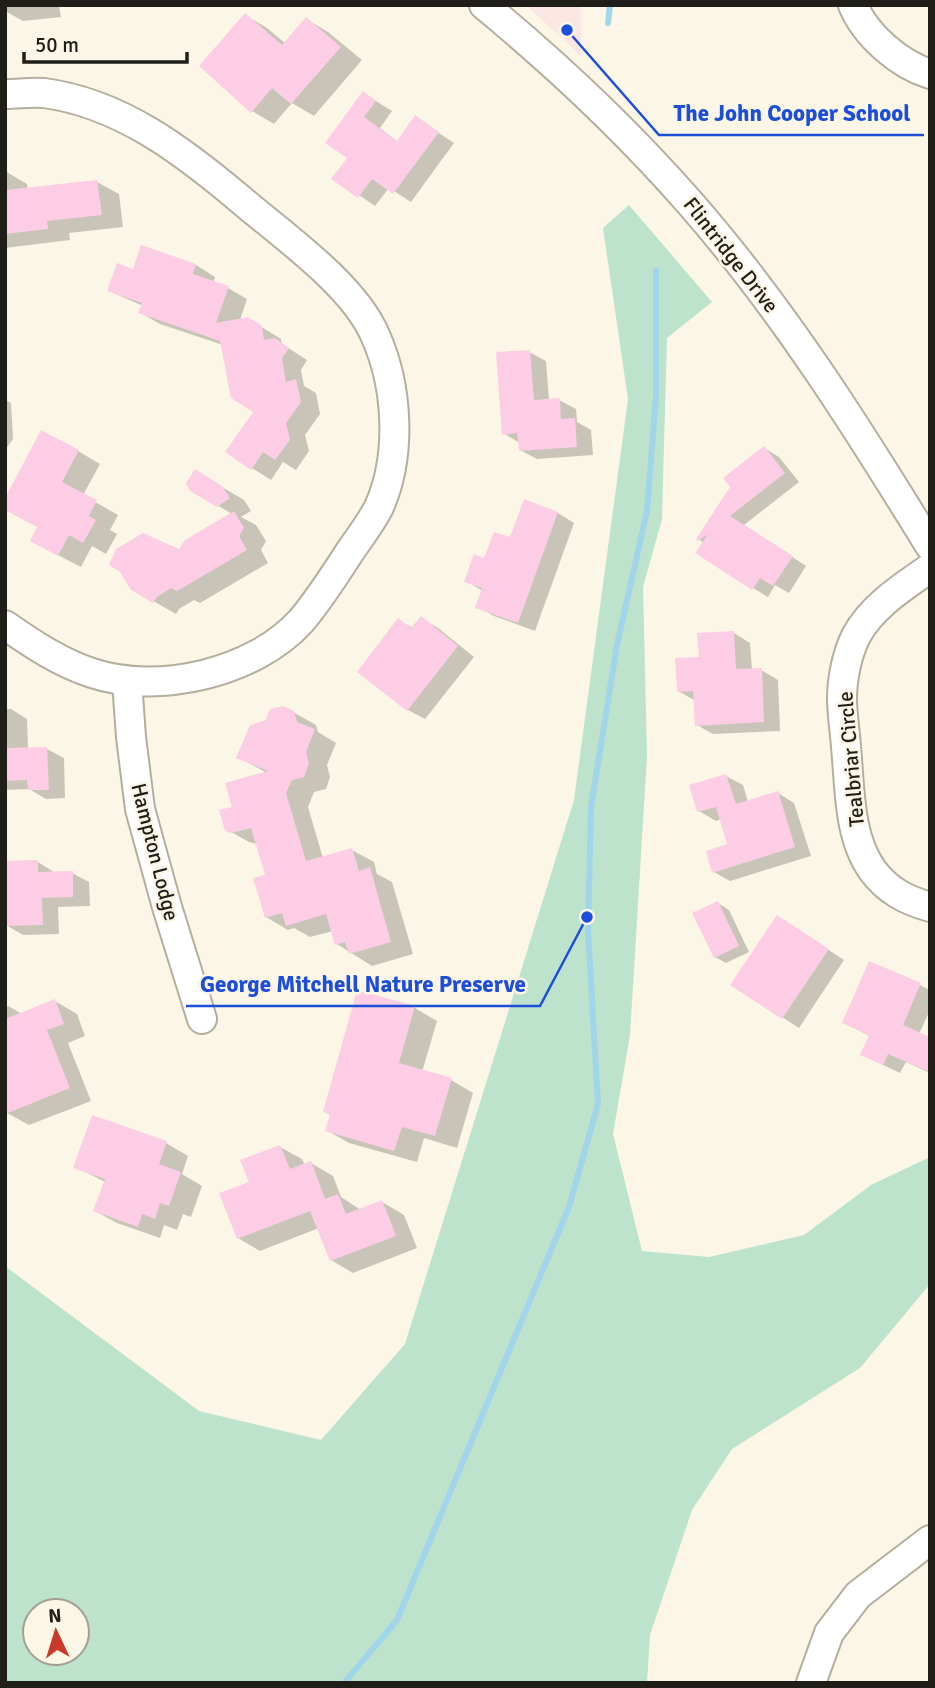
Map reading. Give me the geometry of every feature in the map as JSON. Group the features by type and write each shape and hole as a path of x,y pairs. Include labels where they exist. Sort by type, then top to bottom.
{"street":[{"name":"Flintridge Drive","path":"484,5 573,81 637,145 699,213 747,272 850,418 930,546"},
{"path":"853,5 874,36 896,57 930,74"},
{"path":"5,94 43,93 120,115 159,137 224,186 329,275 356,303 375,333 387,368 393,403 389,475 378,508 300,622 271,645 241,663 210,674 164,680 127,681 93,673 57,658 5,625"},
{"name":"Tealbriar Circle","path":"930,568 874,611 856,637 845,669 842,699 852,808 860,849 872,870 890,890 911,902 930,907"},
{"name":"Hampton Lodge","path":"127,681 140,808 202,1019"},
{"path":"810,1683 829,1633 858,1595 930,1540"}],"shaded area":[{"path":"526,5 581,5 581,56"}],"green space":[{"path":"629,205 712,302 667,338 662,519 643,587 647,756 630,1035 613,1134 642,1251 709,1257 804,1235 871,1185 930,1157 930,1284 860,1368 732,1449 692,1510 650,1635 647,1683 5,1683 5,1266 199,1411 321,1440 405,1344 574,800 628,399 603,228"}],"building":[{"path":"245,13 282,45 306,17 341,47 291,104 272,88 251,113 199,66"},
{"path":"363,91 376,101 364,117 397,141 415,115 439,132 393,194 372,179 358,198 331,179 347,158 325,143"},
{"path":"97,180 102,215 47,221 48,229 5,234 5,190"},
{"path":"141,245 196,264 193,274 229,286 216,323 248,317 262,326 264,340 275,338 289,348 282,358 286,382 296,379 301,402 286,423 290,440 275,460 263,452 251,470 225,452 253,412 231,398 220,341 138,313 142,303 107,291 117,263 133,269"},
{"path":"530,350 534,400 560,398 561,419 575,418 577,447 519,451 517,433 502,435 496,352"},
{"path":"41,430 79,450 62,482 97,500 89,516 96,520 83,543 69,535 58,556 30,541 37,527 5,510 5,498"},
{"path":"764,446 785,473 730,516 793,556 773,586 760,578 752,590 695,553 708,534 698,541 696,539 730,487 723,478"},
{"path":"195,469 222,486 230,498 217,507 190,491 186,483"},
{"path":"524,499 558,512 518,623 475,608 482,588 464,582 474,554 484,558 494,532 510,537"},
{"path":"234,511 244,528 239,536 247,550 177,591 171,588 153,603 131,590 120,572 109,565 116,549 143,533 179,549 185,540"},
{"path":"421,616 458,646 407,711 357,672 398,618 411,628"},
{"path":"734,631 736,669 762,668 764,722 695,726 693,691 677,692 675,658 699,657 697,633"},
{"path":"283,706 294,711 297,722 315,729 306,752 309,763 304,777 292,780 286,793 306,861 352,848 359,871 370,867 391,942 349,954 345,942 335,945 326,914 286,926 282,913 265,918 253,878 265,875 251,828 231,833 225,831 219,810 232,807 225,783 268,771 236,758 250,725 266,720 270,709"},
{"path":"47,747 49,790 28,790 27,780 5,781 5,748"},
{"path":"726,774 736,804 778,791 795,847 712,873 706,851 727,844 716,807 697,812 689,785"},
{"path":"38,860 38,872 73,871 73,897 42,898 43,925 5,926 5,861"},
{"path":"718,901 739,946 714,958 692,913"},
{"path":"777,915 829,949 782,1019 730,985"},
{"path":"869,961 921,983 903,1025 930,1037 930,1072 888,1054 883,1065 860,1055 869,1035 842,1023"},
{"path":"357,990 415,1006 399,1063 452,1078 435,1136 402,1127 394,1151 325,1131 330,1114 323,1112"},
{"path":"55,999 64,1024 47,1030 70,1088 5,1114 5,1019"},
{"path":"92,1115 167,1141 159,1164 181,1172 169,1206 160,1203 155,1219 142,1214 138,1227 93,1211 105,1179 73,1168"},
{"path":"280,1145 290,1169 311,1161 325,1199 338,1194 346,1214 382,1200 396,1236 330,1261 310,1211 237,1239 219,1193 249,1182 240,1160"}],"waterway":[{"path":"608,23 610,5"},
{"path":"344,1683 397,1620 569,1207 598,1104 588,930 591,807 617,645 647,511 656,395 656,271"}],"place":[{"name":"The John Cooper School","path":"567,30"},
{"name":"George Mitchell Nature Preserve","path":"587,917"}]}
